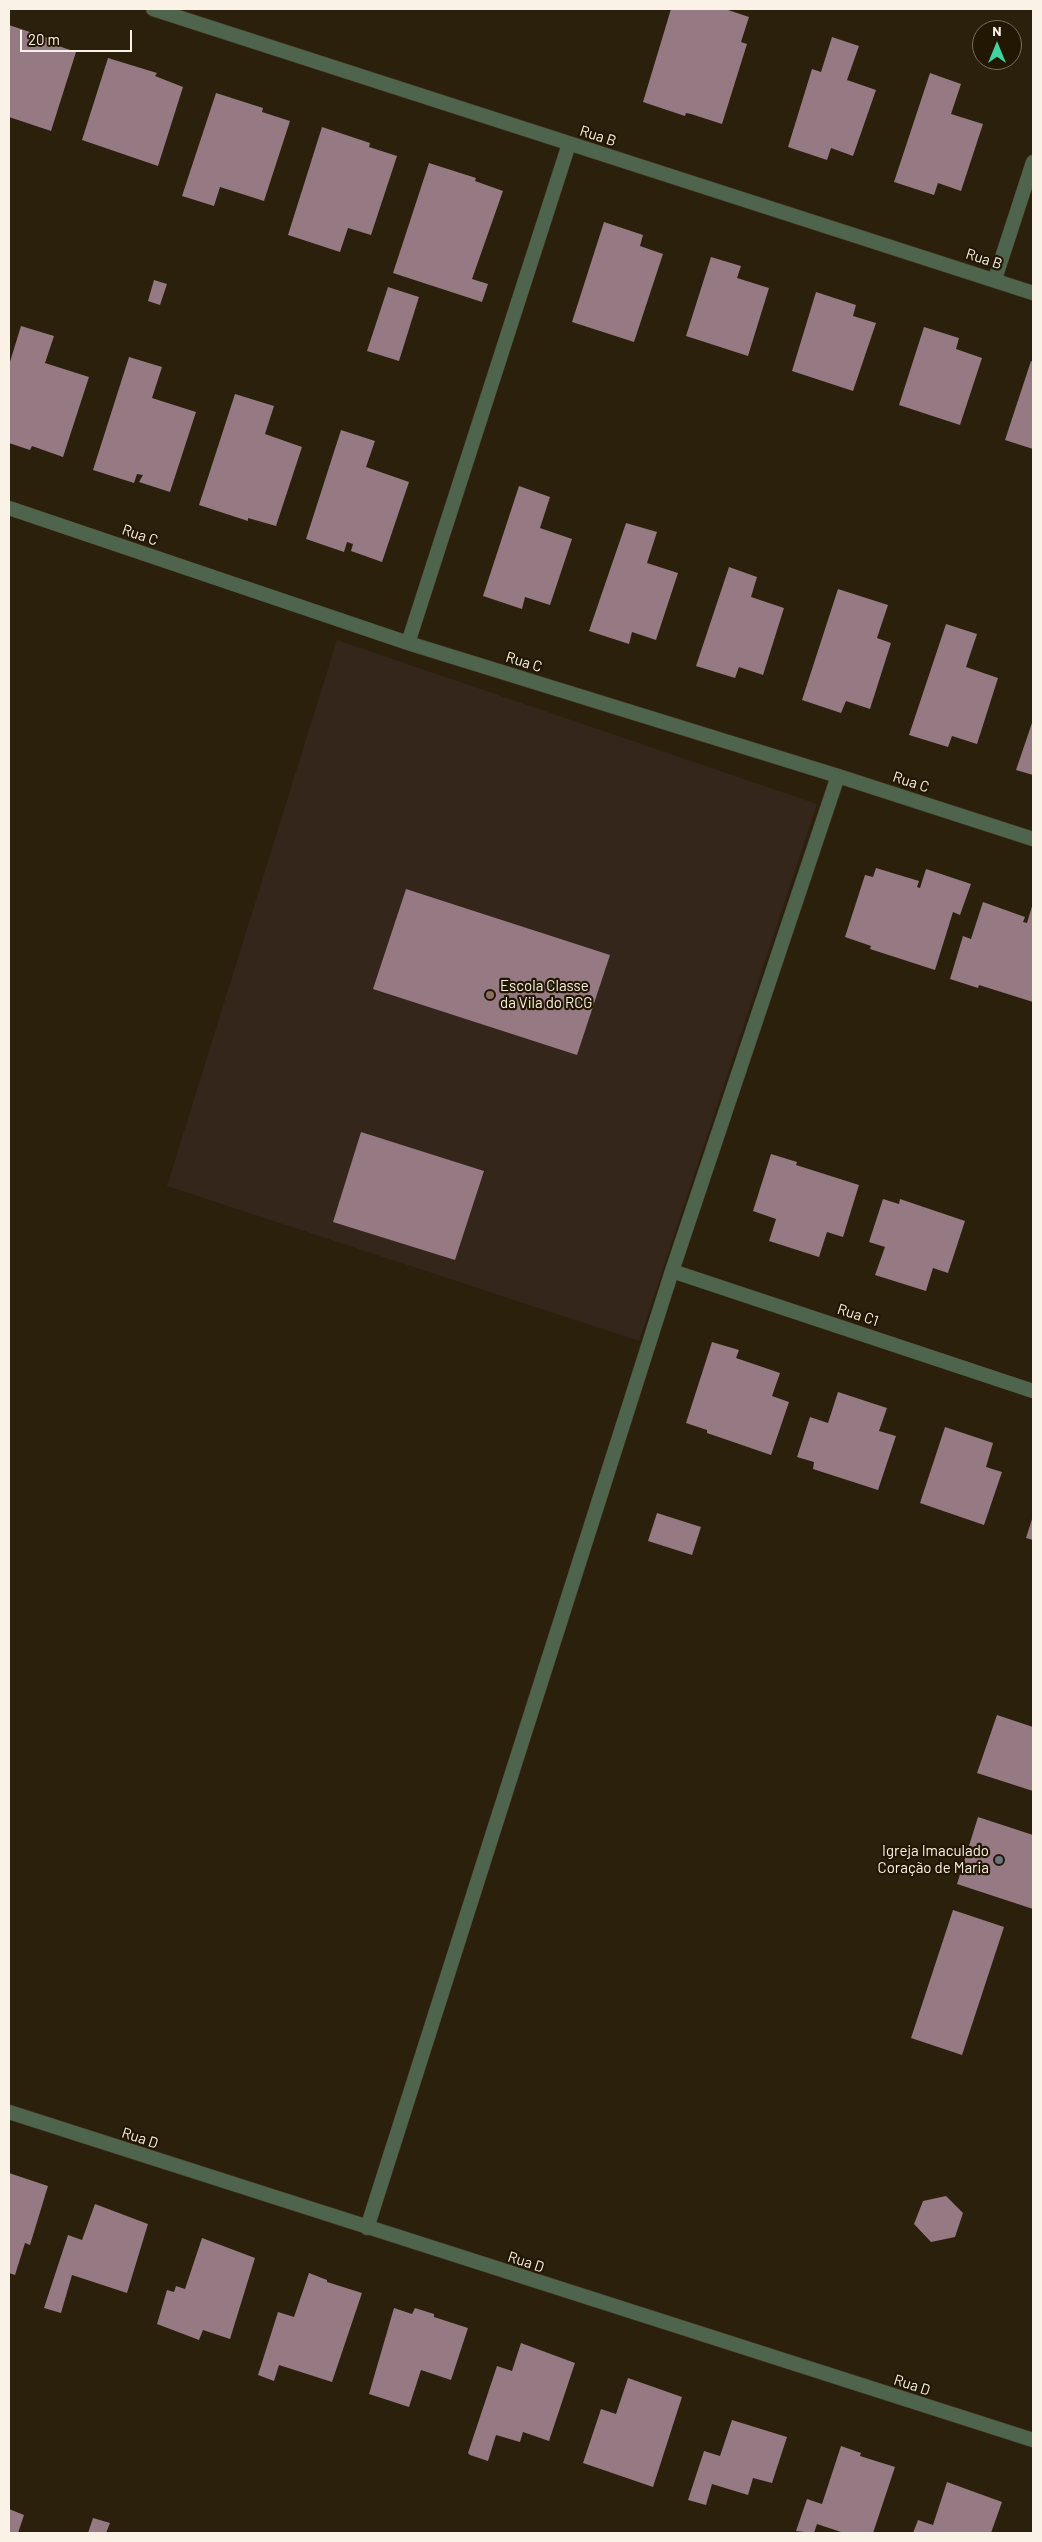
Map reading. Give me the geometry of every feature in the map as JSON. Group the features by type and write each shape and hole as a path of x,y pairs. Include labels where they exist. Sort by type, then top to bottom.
{"street":[{"name":"Rua B","path":"153,9 569,144 995,279 1033,293"},
{"path":"408,643 569,144"},
{"path":"995,279 1033,162"},
{"name":"Rua C","path":"9,508 408,643 838,776 1033,839"},
{"path":"367,2228 672,1271 838,776"},
{"name":"Rua C1","path":"672,1271 1033,1391"},
{"name":"Rua D","path":"9,2112 1033,2440"}],"shaded area":[{"name":"Escola Classe da Vila do RCG","path":"337,640 817,804 639,1341 167,1186"}],"building":[{"path":"671,9 725,9 749,17 741,42 747,44 722,124 691,114 686,113 685,116 643,102"},
{"path":"9,25 51,39 50,43 76,52 51,131 9,117"},
{"path":"832,37 859,46 847,80 876,90 853,156 831,148 827,160 788,147 812,69 821,72"},
{"path":"108,58 157,73 155,76 183,87 158,166 82,140"},
{"path":"930,73 961,84 951,114 983,124 961,191 938,183 934,195 894,182"},
{"path":"216,93 263,108 262,112 290,121 264,201 220,187 214,206 182,196"},
{"path":"322,127 370,143 369,147 397,156 371,235 348,228 340,252 288,235"},
{"path":"429,163 476,178 475,181 503,191 472,279 488,284 482,302 393,273"},
{"path":"604,222 643,235 640,246 663,254 634,342 572,322"},
{"path":"711,257 741,266 737,278 769,288 748,356 686,336"},
{"path":"154,280 167,284 160,305 148,301"},
{"path":"388,287 419,297 399,361 367,351"},
{"path":"816,292 856,305 853,316 876,323 853,391 792,371"},
{"path":"21,326 54,336 45,363 89,377 63,457 32,446 30,450 9,443 9,365"},
{"path":"924,327 959,338 956,349 982,358 960,425 899,405"},
{"path":"129,357 162,367 152,398 196,412 170,492 139,482 143,475 137,474 134,483 93,470"},
{"path":"1031,361 1033,362 1033,449 1005,440"},
{"path":"235,394 274,406 265,434 302,447 276,526 248,518 248,521 199,505"},
{"path":"341,430 375,441 366,467 409,482 382,562 351,551 353,544 347,542 344,552 306,539"},
{"path":"519,486 550,497 540,528 572,539 550,605 525,597 522,609 483,596"},
{"path":"626,523 657,532 647,563 678,573 656,640 632,632 629,644 589,631"},
{"path":"729,567 757,577 751,597 784,608 763,675 739,667 735,678 696,666"},
{"path":"838,589 888,605 877,638 891,643 870,709 846,701 841,713 802,700"},
{"path":"946,624 977,634 966,667 998,678 977,744 952,736 948,747 909,735"},
{"path":"1033,720 1033,775 1016,770"},
{"path":"876,868 919,881 917,887 920,888 926,869 971,884 960,915 953,912 935,970 870,949 871,946 845,937 865,875 873,877"},
{"path":"406,889 610,955 577,1055 373,989"},
{"path":"983,902 1025,917 1023,922 1027,923 1033,903 1033,1002 979,985 978,988 950,979 963,936 971,939"},
{"path":"361,1132 484,1171 455,1260 333,1222"},
{"path":"771,1154 797,1162 796,1165 859,1185 843,1237 827,1232 819,1257 769,1241 776,1219 753,1211"},
{"path":"883,1199 899,1204 900,1199 965,1221 948,1273 933,1268 926,1291 875,1275 885,1247 869,1242"},
{"path":"712,1342 739,1350 736,1358 780,1373 772,1396 789,1402 771,1455 707,1433 707,1430 686,1423"},
{"path":"838,1392 887,1408 879,1431 896,1436 878,1490 813,1469 814,1462 797,1457 810,1417 828,1423"},
{"path":"945,1427 993,1443 986,1467 1002,1472 984,1525 920,1503"},
{"path":"657,1513 701,1527 692,1555 648,1541"},
{"path":"1033,1516 1033,1540 1026,1538"},
{"path":"997,1715 1033,1727 1033,1791 977,1773"},
{"name":"Igreja Imaculado Coração de Maria","path":"978,1817 1033,1835 1033,1909 957,1884"},
{"path":"953,1910 1004,1927 962,2055 911,2038"},
{"path":"9,2173 48,2186 30,2245 25,2243 15,2275 9,2273"},
{"path":"946,2196 963,2213 955,2237 931,2242 914,2224 923,2201"},
{"path":"95,2204 148,2224 127,2293 72,2275 61,2313 44,2308 68,2235 82,2240"},
{"path":"202,2238 255,2258 230,2339 203,2330 199,2340 157,2324 167,2290 174,2292 176,2286 185,2289"},
{"path":"309,2273 327,2280 327,2282 362,2293 332,2382 279,2365 274,2381 258,2375 278,2312 294,2317"},
{"path":"394,2308 412,2314 415,2308 434,2314 434,2317 468,2328 451,2380 421,2370 409,2407 369,2394"},
{"path":"521,2343 575,2363 549,2441 523,2432 520,2442 496,2435 488,2461 470,2455 468,2453 497,2366 512,2371"},
{"path":"628,2378 682,2397 653,2487 583,2463 601,2409 616,2414"},
{"path":"732,2420 787,2437 772,2483 753,2478 748,2495 712,2484 706,2505 688,2500 704,2451 720,2456"},
{"path":"841,2446 861,2453 860,2456 895,2467 873,2533 844,2533 817,2524 814,2533 796,2531 807,2499 822,2504"},
{"path":"947,2482 1002,2502 991,2533 913,2533 918,2520 933,2525"},
{"path":"9,2509 24,2515 18,2533 9,2533"},
{"path":"93,2518 110,2523 106,2533 88,2533"}],"place":[{"name":"Escola Classe da Vila do RCG","path":"490,995"},
{"name":"Igreja Imaculado Coração de Maria","path":"999,1860"}]}
